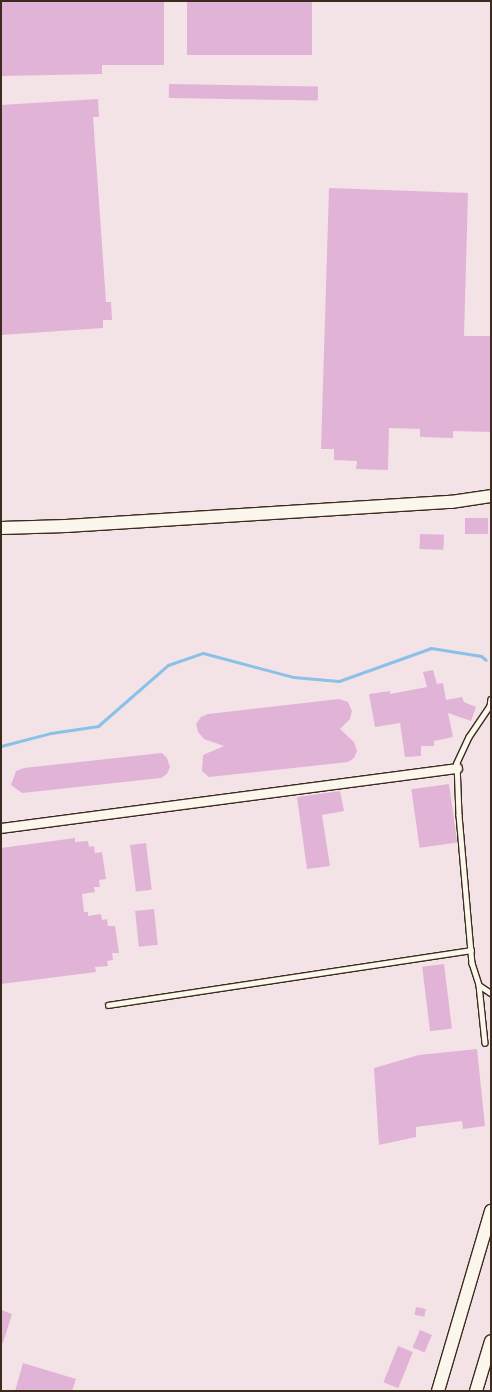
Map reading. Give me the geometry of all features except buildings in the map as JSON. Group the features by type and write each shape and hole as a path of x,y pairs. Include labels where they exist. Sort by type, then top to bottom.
{"street":[{"path":"1,528 75,526 402,505 491,496"},
{"path":"1,828 457,768"},
{"path":"438,1391 491,1211"},
{"path":"476,1391 491,1341"}],"lane":[{"path":"486,1043 479,985 472,963 459,815 457,763 469,737 490,706 491,699"},
{"path":"108,1005 471,950"},
{"path":"479,985 491,992"}],"shaded area":[{"path":"1,1 491,1 491,1391 1,1391"}],"waterway":[{"path":"1,746 51,733 98,726 168,665 203,653 293,677 339,681 431,648 481,656 486,660"}]}
